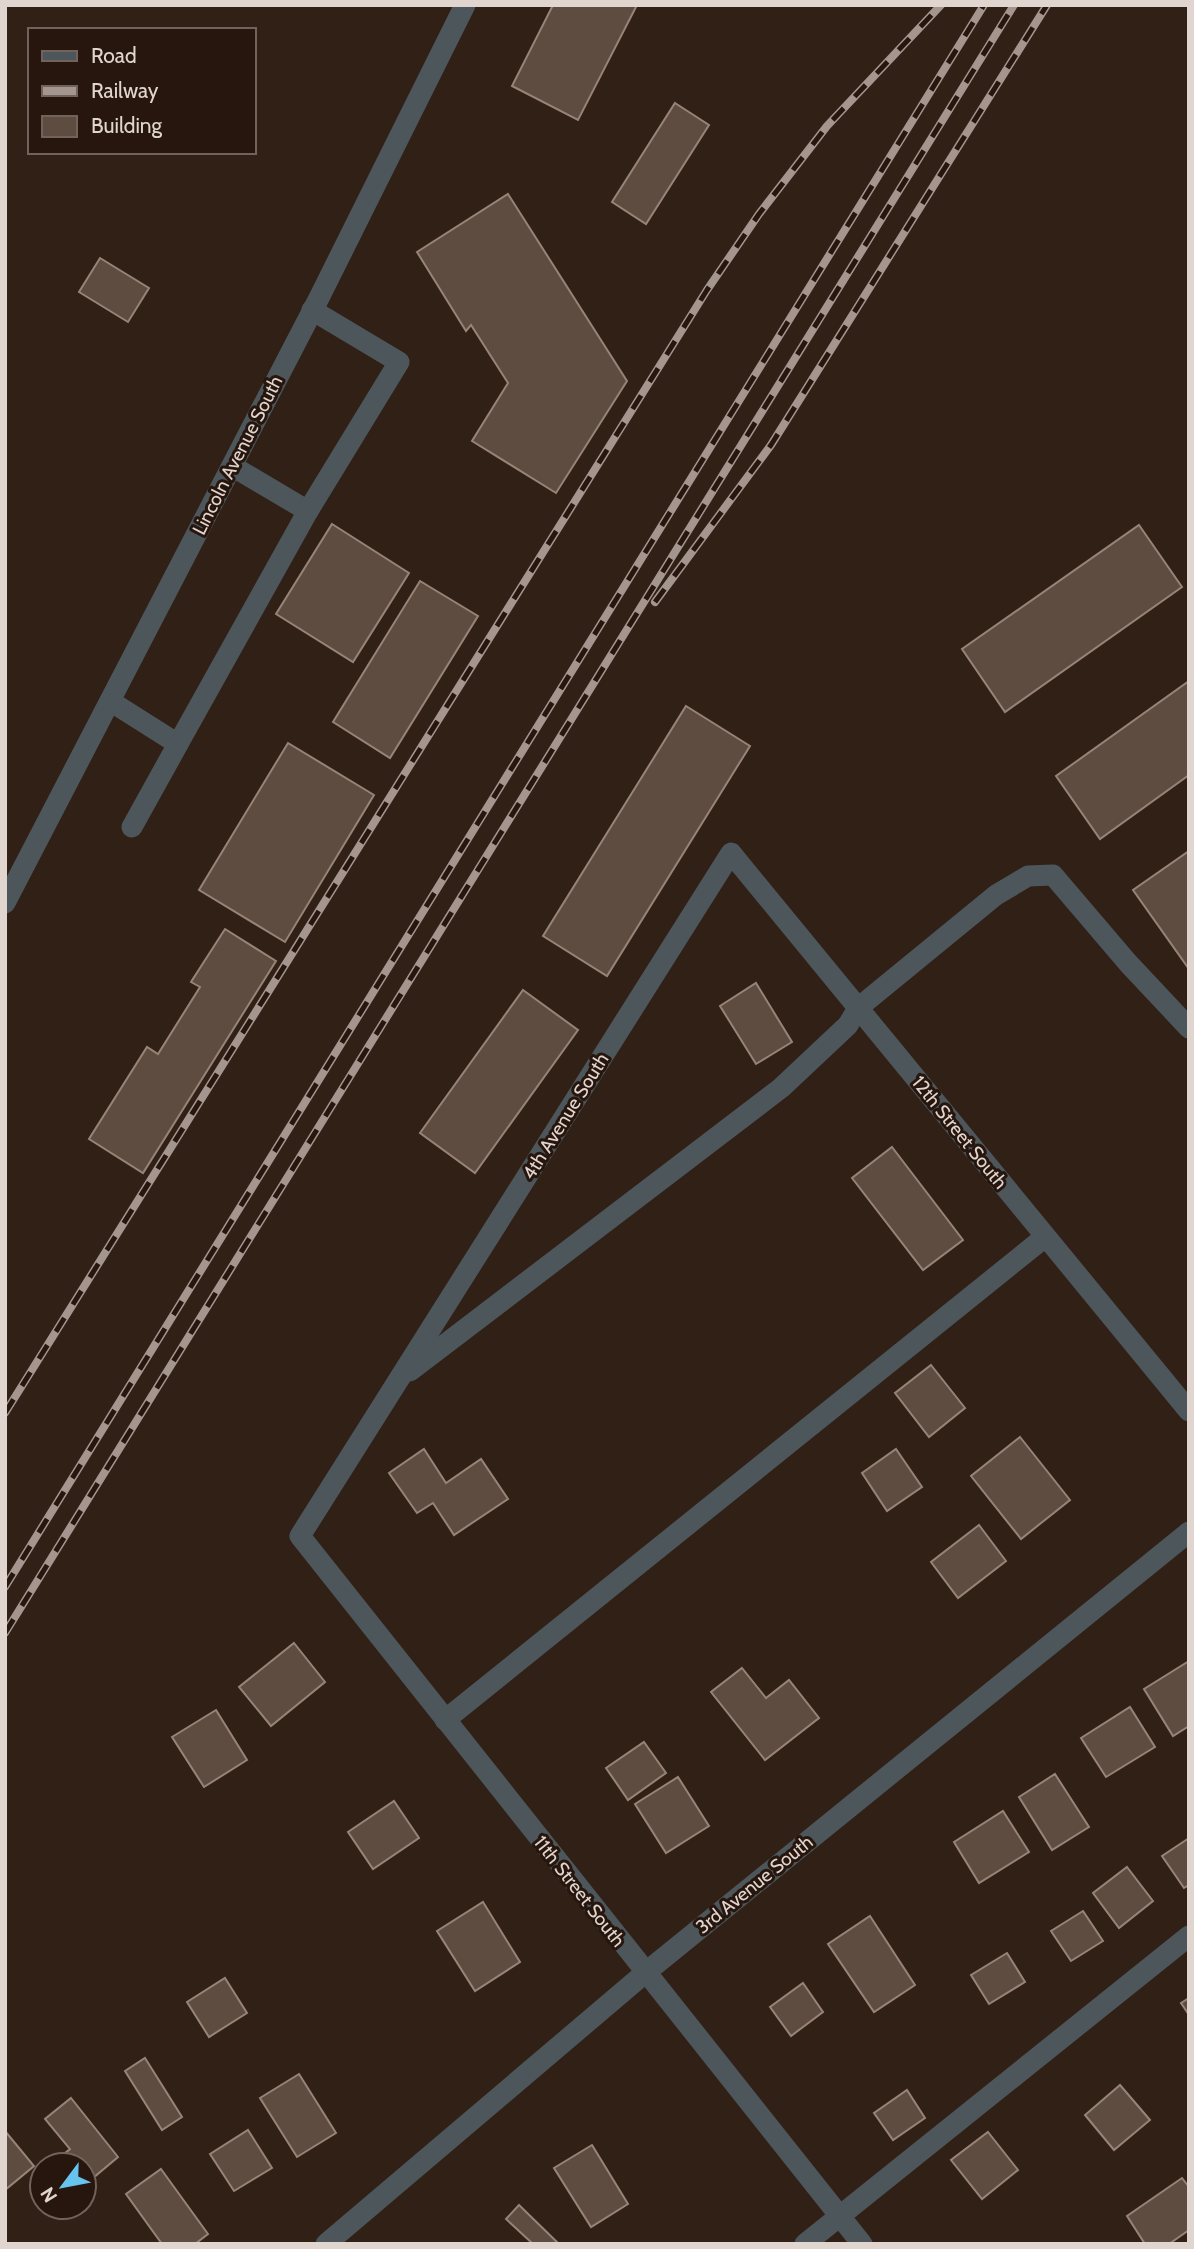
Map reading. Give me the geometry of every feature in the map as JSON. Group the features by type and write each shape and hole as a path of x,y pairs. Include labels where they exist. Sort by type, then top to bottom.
{"street":[{"name":"Lincoln Avenue South","path":"5,904 312,310 465,5"},
{"path":"132,827 309,511 399,362 312,310"},
{"path":"232,466 309,511"},
{"path":"110,702 178,744"},
{"name":"12th Street South","path":"731,853 1189,1411"},
{"name":"4th Avenue South","path":"300,1536 731,853"},
{"name":"4th Avenue South","path":"398,1379 656,1186 781,1088 839,1034 858,1009 996,895 1028,876 1053,875 1128,963 1189,1028"},
{"path":"445,1720 1045,1237"},
{"name":"3rd Avenue South","path":"326,2244 645,1973 1189,1532"},
{"name":"11th Street South","path":"300,1536 862,2244"},
{"path":"805,2244 1189,1936"}],"building":[{"path":"553,5 637,5 578,120 512,86"},
{"path":"675,103 709,125 646,224 612,202"},
{"path":"508,194 627,381 556,493 472,441 508,383 471,325 466,331 417,252"},
{"path":"100,258 149,288 128,322 79,292"},
{"path":"332,524 409,573 353,662 276,614"},
{"path":"1139,525 1182,587 1005,712 962,649"},
{"path":"420,581 478,616 390,758 333,722"},
{"path":"1189,681 1189,775 1100,839 1056,776"},
{"path":"686,706 750,746 607,976 543,936"},
{"path":"288,743 374,795 285,942 199,890"},
{"path":"1189,851 1189,969 1133,890"},
{"path":"225,929 276,961 143,1173 89,1139 147,1047 158,1054 200,987 191,982"},
{"path":"756,983 792,1042 756,1064 720,1006"},
{"path":"523,990 578,1030 475,1173 420,1133"},
{"path":"892,1147 963,1240 923,1270 852,1178"},
{"path":"931,1365 965,1408 929,1437 895,1393"},
{"path":"1020,1437 1070,1500 1021,1539 971,1476"},
{"path":"424,1449 446,1483 481,1459 508,1499 454,1535 433,1503 417,1513 389,1473"},
{"path":"896,1449 922,1487 887,1511 862,1473"},
{"path":"979,1525 1006,1561 958,1598 931,1562"},
{"path":"294,1643 325,1682 271,1726 239,1687"},
{"path":"1189,1661 1189,1726 1173,1736 1144,1689"},
{"path":"742,1668 766,1698 789,1680 819,1718 765,1760 711,1692"},
{"path":"1130,1707 1155,1747 1106,1777 1081,1738"},
{"path":"216,1710 247,1760 204,1787 172,1737"},
{"path":"644,1742 666,1773 628,1800 606,1768"},
{"path":"1055,1774 1089,1827 1052,1850 1019,1797"},
{"path":"678,1777 709,1826 666,1853 635,1804"},
{"path":"394,1801 419,1838 373,1869 348,1832"},
{"path":"1003,1811 1029,1852 979,1883 954,1842"},
{"path":"1189,1838 1189,1885 1184,1888 1162,1856"},
{"path":"1127,1867 1153,1901 1119,1928 1093,1893"},
{"path":"483,1902 520,1962 475,1991 437,1931"},
{"path":"1083,1911 1103,1941 1071,1961 1051,1931"},
{"path":"870,1916 915,1985 874,2012 828,1944"},
{"path":"1007,1953 1025,1982 989,2004 971,1975"},
{"path":"225,1978 247,2013 209,2037 187,2002"},
{"path":"803,1983 823,2012 791,2036 770,2007"},
{"path":"1189,1998 1189,2015 1181,2003"},
{"path":"145,2058 182,2117 162,2130 125,2071"},
{"path":"299,2074 336,2133 297,2157 260,2098"},
{"path":"1120,2085 1150,2120 1114,2150 1085,2115"},
{"path":"907,2090 925,2118 893,2140 874,2113"},
{"path":"71,2098 118,2157 98,2174 98,2151 68,2151 70,2149 45,2119"},
{"path":"248,2130 272,2168 234,2191 210,2154"},
{"path":"5,2131 28,2159 28,2171 5,2190"},
{"path":"988,2132 1018,2170 982,2199 951,2160"},
{"path":"592,2145 628,2204 591,2227 554,2168"},
{"path":"161,2169 208,2234 195,2244 162,2244 126,2194"},
{"path":"1182,2178 1189,2187 1189,2230 1169,2244 1145,2244 1127,2216"},
{"path":"519,2205 559,2244 533,2244 506,2219"}],"railway":[{"path":"5,1413 707,290 759,214 827,126 941,5"},
{"path":"5,1587 984,5"},
{"path":"5,1633 1014,5"},
{"path":"655,602 771,445 1047,5"}]}
